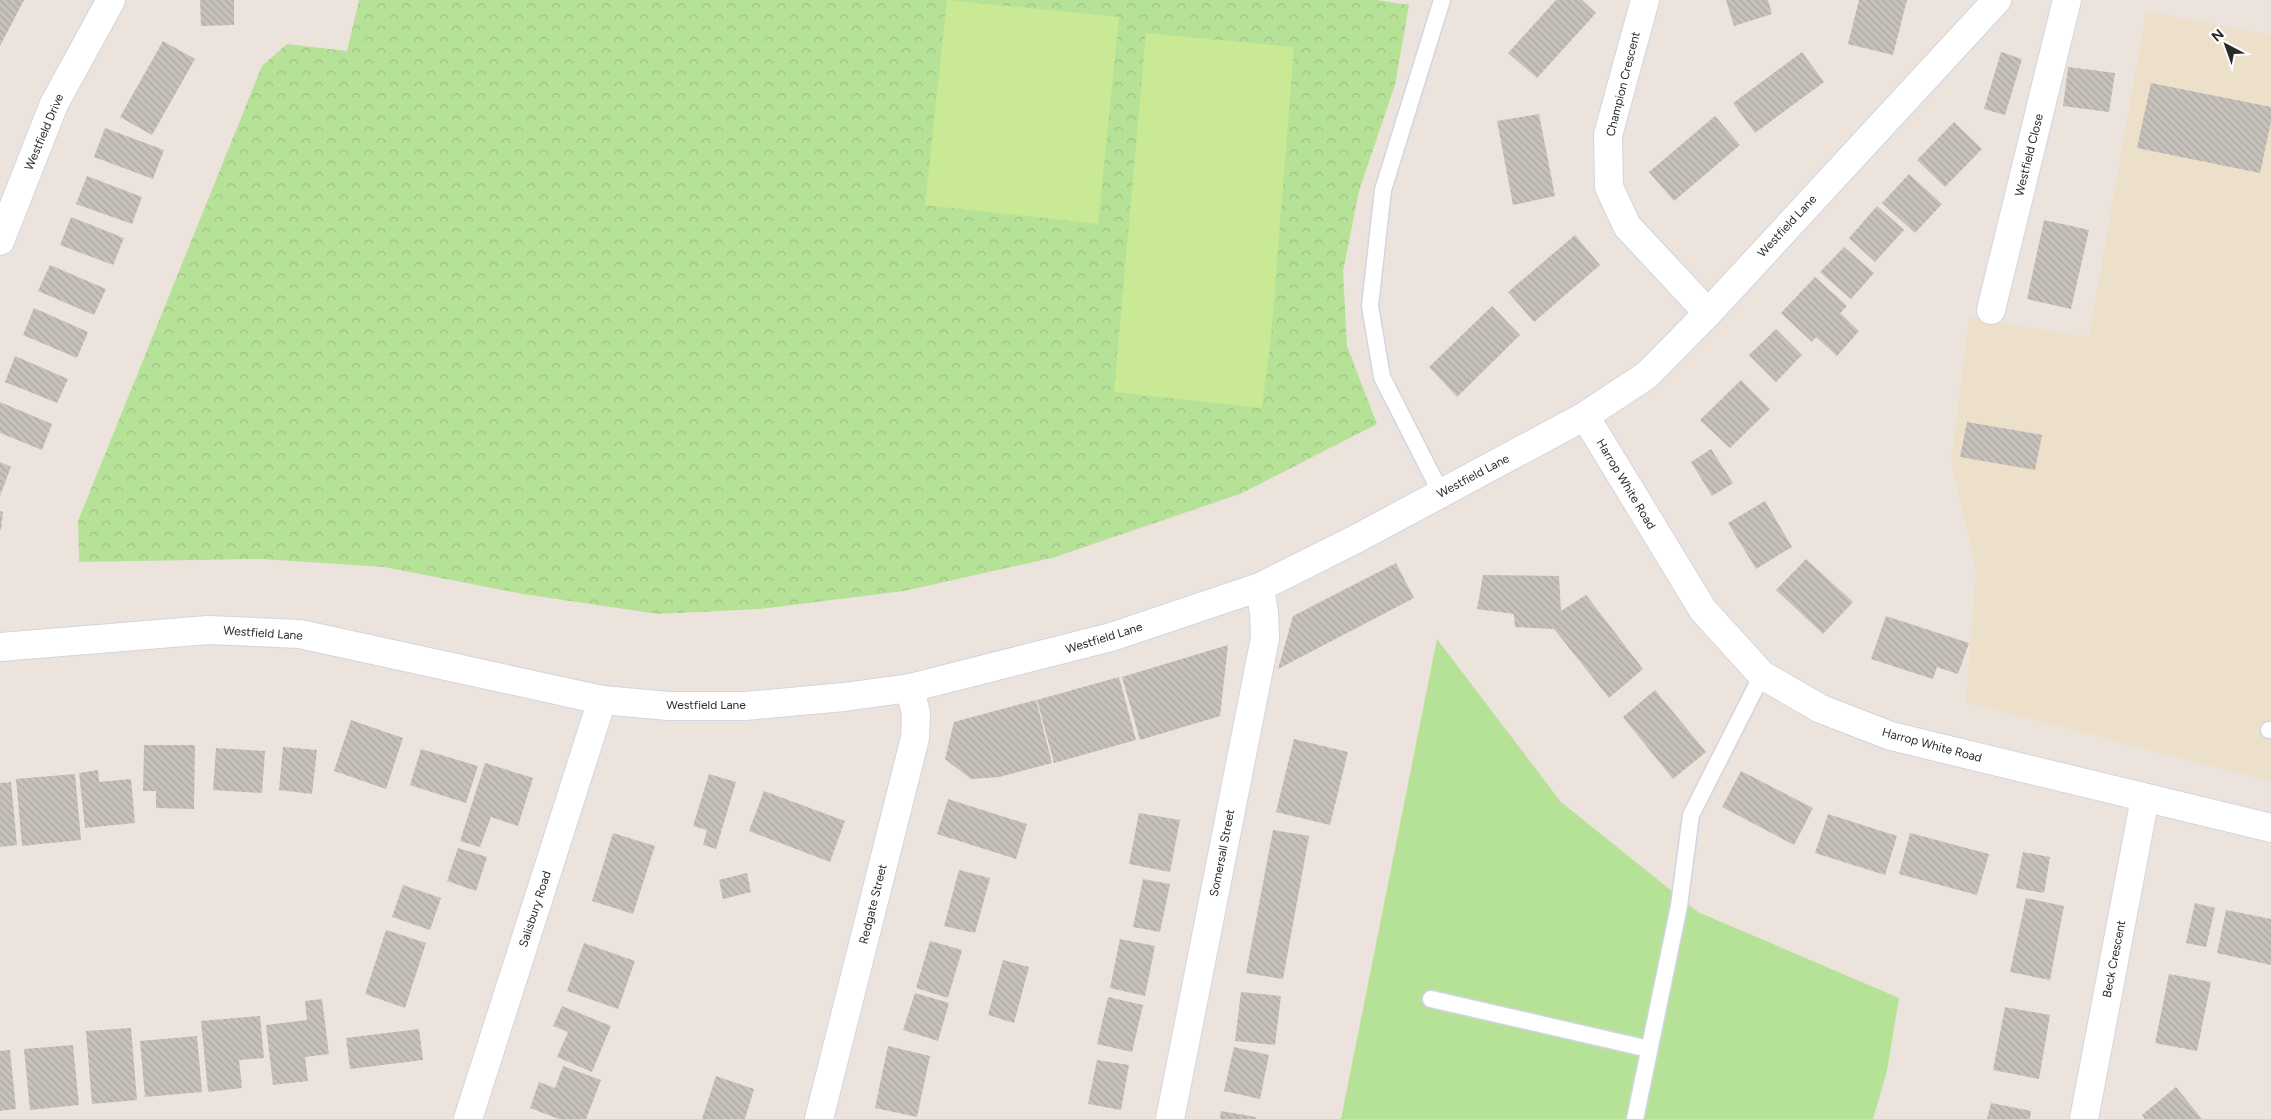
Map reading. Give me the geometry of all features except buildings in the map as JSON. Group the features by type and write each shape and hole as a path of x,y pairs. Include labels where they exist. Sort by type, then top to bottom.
{"street":[{"name":"Westfield Drive","path":"0,241 54,104 111,0"},
{"name":"Champion Crescent","path":"1644,0 1608,135 1609,187 1627,226 1708,313"},
{"name":"Westfield Close","path":"1991,310 2067,0"},
{"name":"Westfield Lane","path":"0,647 208,630 300,634 602,700 669,706 745,706 844,697 910,688 1111,637 1260,587 1356,539 1584,416 1648,375 1708,313 1996,1"},
{"name":"Harrop White Road","path":"1584,416 1703,610 1762,675 1821,708 1891,736 2271,828"},
{"name":"Somersall Street","path":"1170,1119 1265,638 1260,587"},
{"name":"Redgate Street","path":"819,1119 915,738 916,714 910,688"},
{"name":"Salisbury Road","path":"468,1119 602,700"},
{"name":"Beck Crescent","path":"2084,1119 2144,798"}],"lane":[{"path":"1441,493 1382,376 1370,306 1382,190 1442,0"},
{"path":"1634,1119 1679,906 1691,815 1762,675"},
{"path":"1432,999 1649,1049"}],"shaded area":[{"path":"2146,11 2271,35 2271,782 1966,702 1976,570 1951,460 1969,318 2089,337"}],"green space":[{"path":"359,0 1377,0 1409,5 1395,85 1359,191 1343,271 1347,346 1377,424 1240,494 1052,558 904,591 760,609 658,614 523,594 384,567 262,559 79,562 78,521 262,66 287,44 347,51"},
{"path":"947,0 1119,17 1098,224 925,205"},
{"path":"1146,33 1294,47 1271,337 1262,408 1114,392"},
{"path":"1437,639 1561,802 1698,912 1899,998 1887,1071 1873,1119 1341,1119"}]}
